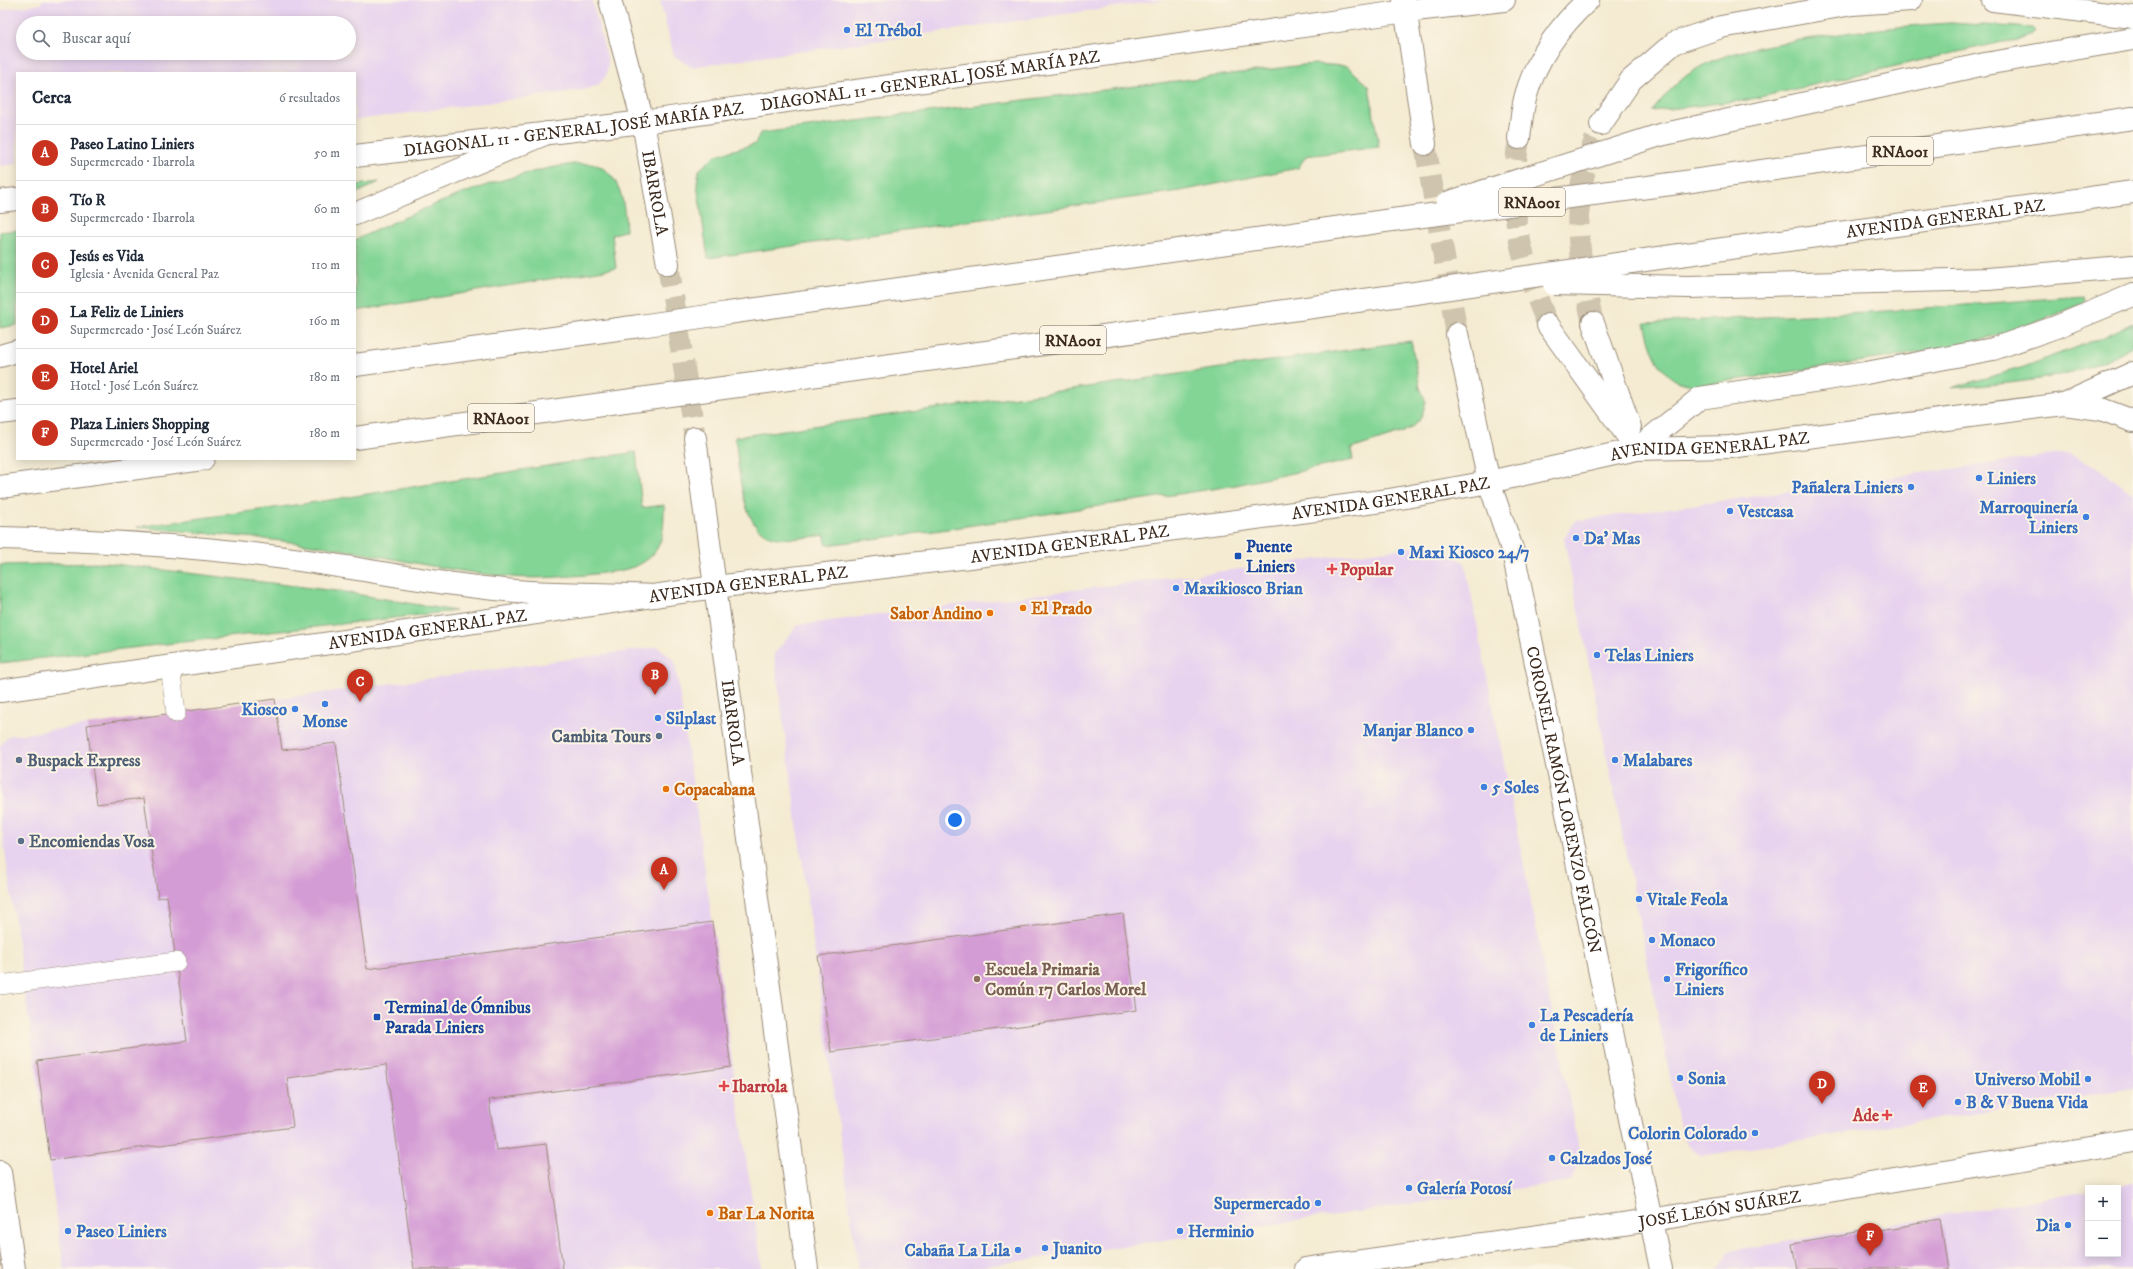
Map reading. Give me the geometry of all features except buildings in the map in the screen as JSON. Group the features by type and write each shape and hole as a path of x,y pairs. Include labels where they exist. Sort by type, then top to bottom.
{"main road":[{"name":"IBARROLA","path":"610,0 643,122 668,264"},
{"name":"DIAGONAL 11 - GENERAL JOSÉ MARÍA PAZ","path":"356,156 643,122 1405,6 1504,0"},
{"path":"1518,138 1526,94 1543,54 1568,18 1588,0"},
{"path":"1601,124 1631,80 1674,43 1721,27 1852,4 1911,0"},
{"path":"1993,0 2133,17"},
{"path":"1405,6 1425,144"},
{"path":"1389,221 1660,135 1986,64 2133,39"},
{"name":"RNA001","path":"356,365 1389,221 1672,184 2130,119"},
{"path":"356,214 547,133"},
{"name":"AVENIDA GENERAL PAZ","path":"356,438 1408,294 2133,192"},
{"path":"0,201 16,199"},
{"path":"1493,282 1689,287 1988,279 2133,266"},
{"path":"1637,449 1700,398 1866,373 1993,349 2056,327 2133,295"},
{"path":"1593,323 1637,449"},
{"path":"1548,325 1637,449"},
{"name":"CORONEL RAMÓN LORENZO FALCÓN","path":"1457,334 1489,482 1513,552 1661,1269"},
{"path":"0,356 16,351"},
{"name":"AVENIDA GENERAL PAZ","path":"0,691 715,587 978,556 1389,500 1489,482 1637,449 1730,447 2064,404 2133,373"},
{"path":"2064,404 2101,409 2133,421"},
{"path":"0,413 16,411"},
{"name":"IBARROLA","path":"695,438 807,1269"},
{"path":"0,487 196,460"},
{"path":"0,538 83,540 208,548 301,560 442,583 529,592 655,596"},
{"name":"JOSÉ LEÓN SUÁREZ","path":"1306,1269 1651,1220 2133,1141"},
{"path":"0,1172 14,1269"}],"lane":[{"path":"170,666 176,713"},
{"path":"0,985 176,962"}],"shaded area":[{"path":"42,0 592,0 608,62 606,76 598,85 583,90 356,120 356,72 16,72 16,164 0,166 0,10 42,4"},
{"path":"660,0 1165,0 691,67 674,56"},
{"path":"2067,453 2096,466 2133,494 2133,1088 1701,1156 1682,1138 1564,538 1576,521"},
{"path":"1436,544 1465,563 1581,1159 1570,1181 965,1269 858,1269 774,654 798,625"},
{"path":"658,647 675,661 762,1269 64,1269 0,816 0,746 8,736"},
{"path":"2133,1183 2133,1269 1718,1269 1729,1251 2085,1192 2085,1257 2121,1257 2121,1185"}],"green space":[{"path":"1951,23 2032,28 2035,31 2023,39 1997,43 1747,100 1652,111 1672,88 1686,76 1712,61 1741,51 1857,31"},
{"path":"1312,64 1347,66 1369,86 1379,147 1306,156 1298,168 1180,191 708,258 697,184 699,170 716,155 755,144 760,133"},
{"path":"574,164 590,164 599,166 607,171 613,178 621,194 626,230 612,235 616,268 356,311 356,240 462,194 490,184 546,169"},
{"path":"379,182 356,194 356,185"},
{"path":"16,230 16,325 0,328 0,232"},
{"path":"2083,296 2084,300 2081,304 2045,319 1998,335 1944,349 1695,386 1677,381 1664,370 1655,356 1645,323 1886,311"},
{"path":"2133,323 2133,345 2113,357 2091,366 2069,373 2045,378 1951,388 2024,367 2103,337"},
{"path":"1411,341 1420,388 1426,402 1421,418 1412,427 1403,432 1351,449 1353,460 1231,486 934,531 826,545 825,535 788,539 767,535 758,528 751,518 742,491 735,437"},
{"path":"636,452 642,508 664,505 663,533 657,548 645,561 624,570 611,572 558,577 511,577 431,566 352,551 299,543 137,527 310,503"},
{"path":"106,563 344,592 455,611 0,663 0,565"}],"tunnel":[{"path":"1593,323 1585,286 1578,227 1581,188 1585,170 1601,124"},
{"path":"1519,138 1514,180 1517,223 1529,274 1548,325"},
{"path":"1425,144 1457,334"},
{"path":"668,264 695,438"}],"place":[{"name":"El Trébol","path":"847,30"},
{"name":"Liniers","path":"1979,478"},
{"name":"Pañalera Liniers","path":"1911,487"},
{"name":"Vestcasa","path":"1730,511"},
{"name":"Marroquinería Liniers","path":"2086,517"},
{"name":"Da' Mas","path":"1576,538"},
{"name":"Maxi Kiosco 24/7","path":"1401,552"},
{"name":"Puente Liniers","path":"1238,556"},
{"name":"Popular","path":"1332,569"},
{"name":"Maxikiosco Brian","path":"1176,588"},
{"name":"El Prado","path":"1023,608"},
{"name":"Sabor Andino","path":"990,613"},
{"name":"Telas Liniers","path":"1597,655"},
{"name":"Tío R","path":"655,695"},
{"name":"Jesús es Vida","path":"360,702"},
{"name":"Monse","path":"325,704"},
{"name":"Kiosco","path":"295,709"},
{"name":"Silplast","path":"658,718"},
{"name":"Manjar Blanco","path":"1471,730"},
{"name":"Cambita Tours","path":"659,736"},
{"name":"Buspack Express","path":"19,760"},
{"name":"Malabares","path":"1615,760"},
{"name":"5 Soles","path":"1484,787"},
{"name":"Copacabana","path":"666,789"},
{"name":"Encomiendas Vosa","path":"21,841"},
{"name":"Paseo Latino Liniers","path":"664,890"},
{"name":"Vitale Feola","path":"1639,899"},
{"name":"Monaco","path":"1652,940"},
{"name":"Escuela Primaria Común 17 Carlos Morel","path":"977,979"},
{"name":"Frigorífico Liniers","path":"1667,979"},
{"name":"Terminal de Ómnibus Parada Liniers","path":"377,1017"},
{"name":"La Pescadería de Liniers","path":"1532,1025"},
{"name":"Sonia","path":"1680,1078"},
{"name":"Universo Mobil","path":"2088,1079"},
{"name":"Ibarrola","path":"724,1086"},
{"name":"B & V Buena Vida","path":"1958,1102"},
{"name":"La Feliz de Liniers","path":"1822,1104"},
{"name":"Hotel Ariel","path":"1923,1108"},
{"name":"Ade","path":"1887,1115"},
{"name":"Colorin Colorado","path":"1755,1133"},
{"name":"Calzados José","path":"1552,1158"},
{"name":"Galería Potosí","path":"1409,1188"},
{"name":"Supermercado","path":"1318,1203"},
{"name":"Bar La Norita","path":"710,1213"},
{"name":"Dia","path":"2068,1225"},
{"name":"Paseo Liniers","path":"68,1231"},
{"name":"Herminio","path":"1180,1231"},
{"name":"Juanito","path":"1045,1248"},
{"name":"Cabaña La Lila","path":"1018,1250"},
{"name":"Plaza Liniers Shopping","path":"1870,1256"}]}
